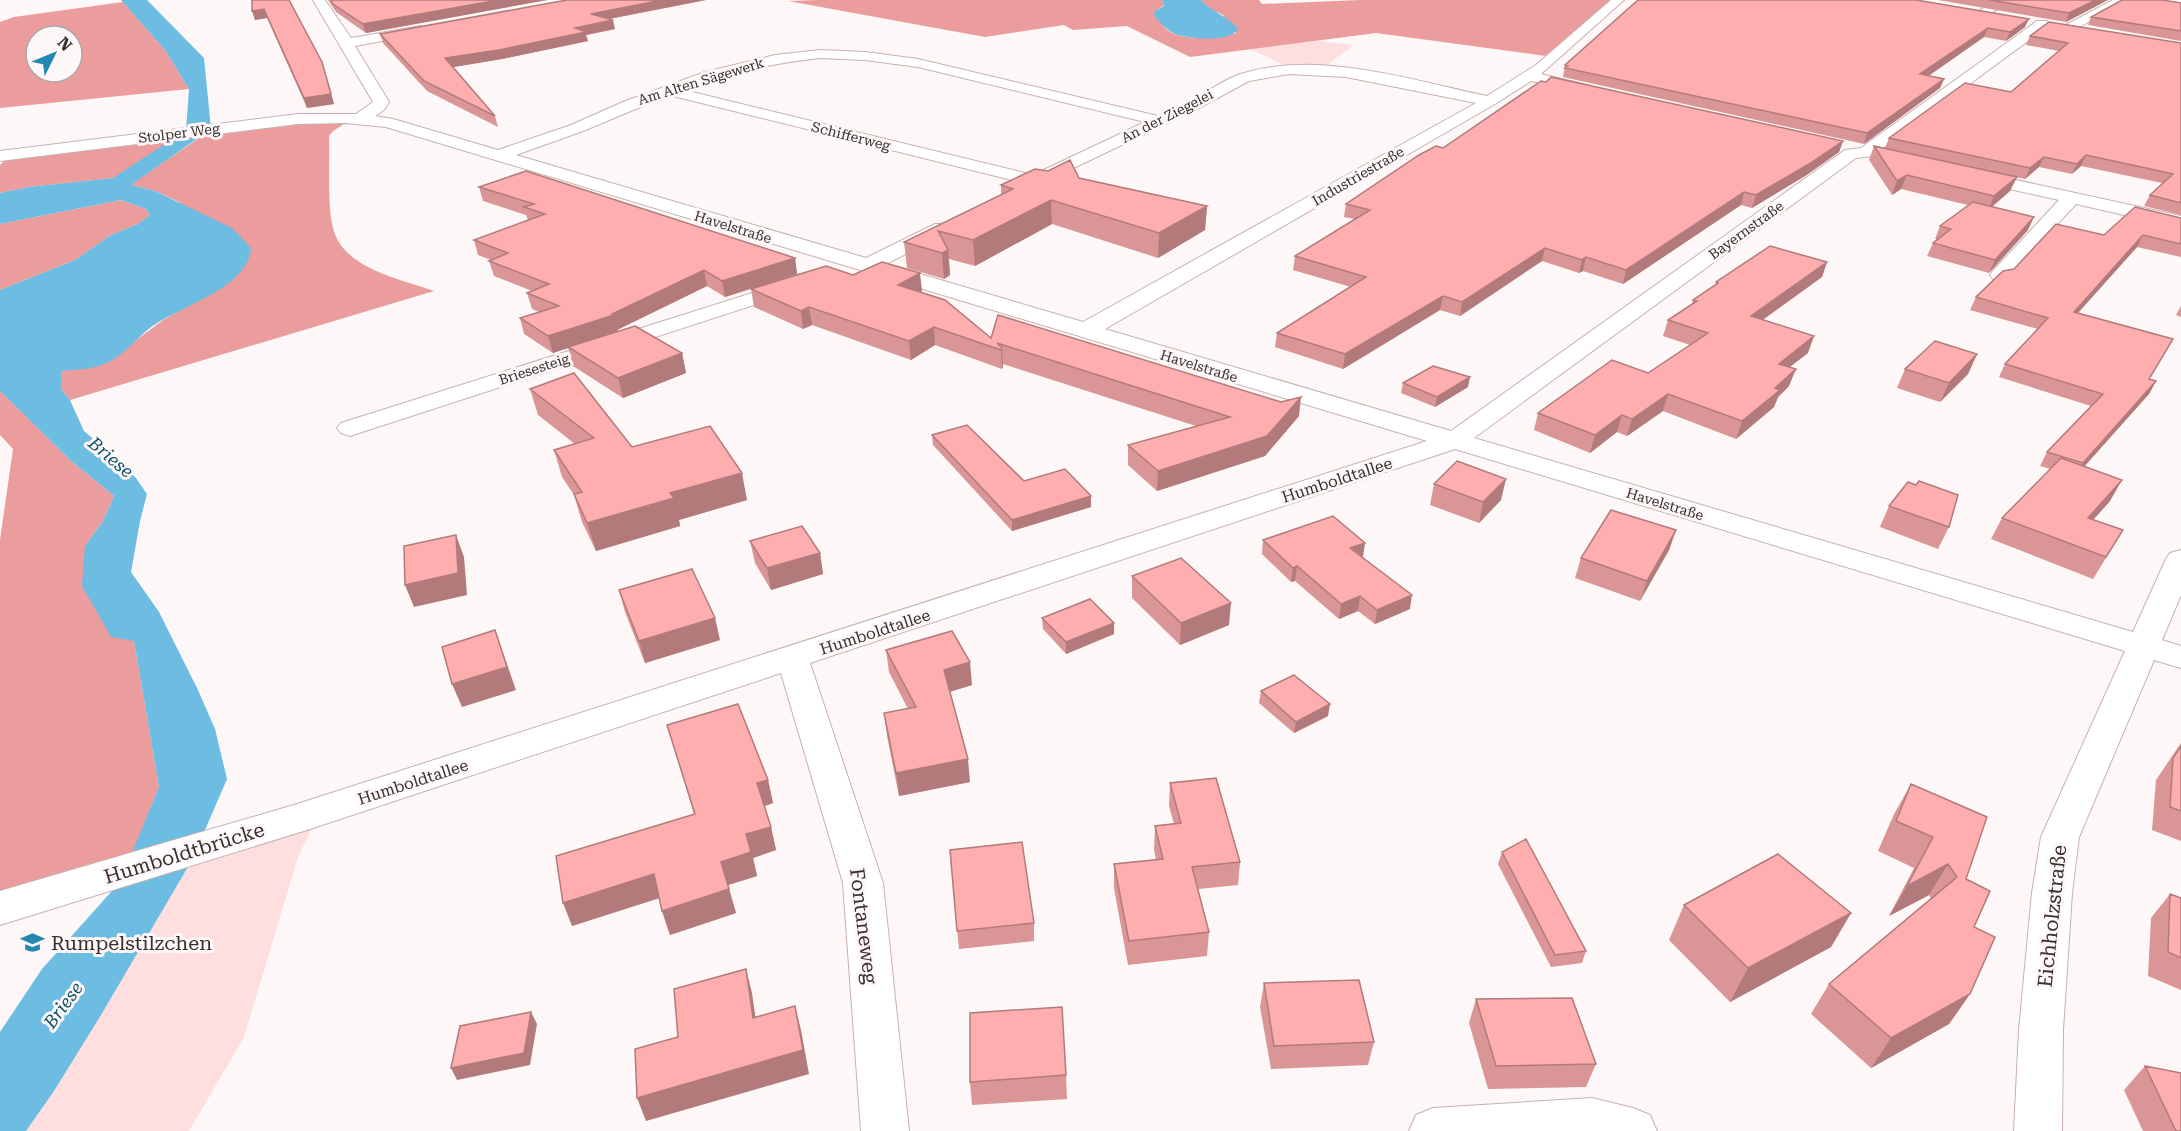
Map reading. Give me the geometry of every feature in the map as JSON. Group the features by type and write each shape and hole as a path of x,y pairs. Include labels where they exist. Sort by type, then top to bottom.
{"street":[{"path":"319,0 381,102 379,107 359,119"},
{"name":"Industriestraße","path":"1084,331 1490,101 1530,76 1618,0"},
{"path":"2001,17 1975,12 2008,0"},
{"path":"2067,28 2122,0"},
{"path":"2021,20 2090,32"},
{"name":"Bayernstraße","path":"1453,441 1851,154 1866,152 2042,24"},
{"path":"347,43 431,28"},
{"name":"Am Alten Sägewerk","path":"497,156 577,128 666,90 710,75 775,59 820,54 853,55 918,63 1160,121"},
{"name":"An der Ziegelei","path":"1015,192 1198,103 1245,77 1287,70 1337,71 1490,101"},
{"path":"1530,76 1600,92"},
{"name":"Schifferweg","path":"666,90 1036,181"},
{"name":"Stolper Weg","path":"2,158 298,119 359,119"},
{"name":"Havelstraße","path":"359,119 387,122 860,265 2181,657"},
{"path":"1831,144 1888,157"},
{"path":"1957,172 2181,222"},
{"path":"2000,275 2071,198"},
{"path":"860,265 962,218"},
{"name":"Briesesteig","path":"350,428 860,265"},
{"name":"Humboldtallee","path":"297,819 1453,441"},
{"name":"Eichholzstraße","path":"2038,1131 2041,1030 2052,893 2060,837 2181,559"},
{"name":"Fontaneweg","path":"791,659 798,673 863,883 885,1131"},
{"name":"Humboldtbrücke","path":"0,908 297,819"},
{"path":"1432,1131 1592,1121 1633,1131"}],"shaded area":[{"path":"1162,0 1164,5 1156,11 1165,28 1180,36 1199,38 1220,37 1236,33 1223,15 1209,8 1201,0 1259,0 1262,4 1360,0 1613,0 1546,56 1376,33 1190,57 1127,26 1073,30 1064,25 985,37 788,1"},
{"path":"123,2 165,50 189,89 0,108 0,22 14,17"},
{"path":"1318,41 1354,45 1328,64 1284,65 1250,49"},
{"path":"350,120 329,136 331,219 339,242 361,263 390,277 434,291 70,400 61,389 61,371 106,363 163,320 228,283 179,202 155,191 130,185 211,130"},
{"path":"181,134 114,178 29,187 0,193 0,165 9,156"},
{"path":"121,200 146,209 150,215 138,224 111,235 75,260 0,290 0,224"},
{"path":"0,391 70,460 114,496 103,521 85,546 134,641 159,787 129,863 0,901 0,540 13,449 0,435"},
{"path":"324,803 298,857 244,1037 189,1131 26,1131 54,1091 192,860"}],"water":[{"name":"Briese","path":"121,0 147,0 204,58 211,129 131,185 155,191 232,228 251,248 247,262 238,275 225,286 150,328 113,360 90,368 61,371 61,389 70,400 84,431 123,464 147,494 131,572 159,612 198,690 215,729 227,779 192,860 54,1091 26,1131 0,1131 0,1032 42,969 120,882 159,787 134,641 111,637 82,586 85,546 103,521 114,496 70,460 0,391 0,290 75,260 111,235 138,224 150,215 146,209 121,200 0,224 0,193 29,187 113,178 186,130 189,89 165,50"},
{"path":"1162,0 1201,0 1238,29 1234,33 1218,38 1175,34 1163,26 1154,15 1155,11 1164,6"}],"building":[{"path":"252,0 289,0 322,62 331,94 304,98 264,9 252,11"},
{"path":"331,0 499,0 363,24 333,4"},
{"path":"567,0 662,0 591,14 613,20 575,28 586,32 499,50 445,58 495,116 424,81 380,34"},
{"path":"1638,0 1916,0 2029,19 2010,32 1988,28 1920,74 1944,79 1867,133 1565,68 1568,66 1565,65"},
{"path":"1989,0 2096,0 2069,13"},
{"path":"2122,0 2162,0 2181,3 2181,31 2091,17"},
{"path":"2049,22 2181,43 2181,203 2150,195 2173,174 2086,155 2077,164 2044,157 2030,168 1889,138 1965,83 2011,92 2068,43 2030,36"},
{"path":"1551,77 1843,141 1756,195 1744,192 1626,270 1586,257 1582,260 1545,248 1462,302 1443,296 1345,354 1277,333 1366,277 1295,256 1370,210 1346,204 1419,155 1436,146 1443,148 1541,81 1546,82"},
{"path":"1874,146 2017,177 1994,196 1907,175 1897,181"},
{"path":"1070,160 1079,178 1207,206 1159,233 1051,200 973,240 938,231 948,250 942,253 904,242 1013,189 1001,185 1035,169 1048,171"},
{"path":"526,171 795,258 722,281 704,270 612,314 614,315 548,336 520,318 559,306 527,293 549,284 489,261 508,253 474,240 545,214 524,207 534,204 479,187"},
{"path":"1973,202 2034,217 1995,260 1933,243 1951,229 1940,226"},
{"path":"2135,207 2181,218 2181,244 2143,235 2074,312 2173,339 2149,379 2156,381 2083,463 2047,452 2103,394 2005,364 2048,318 1976,297 2003,271 2014,269 2056,224 2104,235"},
{"path":"1770,246 1827,262 1751,316 1814,336 1779,364 1796,369 1775,388 1780,390 1742,421 1668,394 1632,419 1622,415 1595,435 1538,413 1612,360 1648,373 1708,333 1668,320 1697,301 1693,300 1718,283 1716,282"},
{"path":"882,262 920,273 898,285 945,300 991,338 998,315 1281,402 1301,397 1267,436 1158,471 1128,445 1230,417 997,343 1002,348 1001,350 934,327 909,341 809,307 801,311 751,289 826,266 853,275"},
{"path":"635,326 682,353 618,378 568,347"},
{"path":"1935,341 1977,354 1949,383 1905,369"},
{"path":"1433,366 1470,377 1437,397 1403,383"},
{"path":"574,373 632,447 710,426 742,473 670,493 674,498 587,523 574,494 582,492 554,450 594,438 530,389"},
{"path":"967,425 1024,481 1065,469 1091,496 1012,520 932,435"},
{"path":"2061,458 2122,480 2088,518 2123,530 2106,557 2002,518"},
{"path":"1457,461 1506,479 1483,502 1434,484"},
{"path":"1919,481 1958,495 1949,527 1889,506 1908,482 1916,485"},
{"path":"1611,510 1676,530 1647,581 1581,558"},
{"path":"1333,516 1365,543 1350,548 1412,595 1377,610 1360,596 1341,604 1297,566 1293,568 1263,540"},
{"path":"802,526 820,553 767,568 750,541"},
{"path":"456,535 458,573 405,585 404,546"},
{"path":"1181,558 1231,603 1181,623 1132,576"},
{"path":"692,569 715,618 639,641 619,590"},
{"path":"1090,599 1114,623 1066,642 1042,618"},
{"path":"495,630 507,667 452,684 442,647"},
{"path":"952,631 970,662 944,670 968,759 896,773 884,713 916,707 886,650"},
{"path":"1294,675 1330,704 1296,722 1261,691"},
{"path":"738,704 768,780 757,783 771,827 746,834 751,852 721,862 729,889 662,911 654,874 563,903 556,856 695,814 667,725"},
{"path":"2181,746 2181,811 2170,807 2173,758"},
{"path":"1216,778 1240,862 1192,867 1209,932 1129,941 1114,864 1163,859 1155,826 1181,823 1170,783"},
{"path":"1911,784 1987,817 1966,879 1990,891 1974,927 1995,937 1970,994 1891,1038 1829,984 1957,877 1948,864 1907,886 1933,837 1896,821"},
{"path":"1526,839 1586,951 1555,955 1502,852"},
{"path":"1022,842 1034,923 957,931 950,850"},
{"path":"1778,854 1851,913 1748,968 1684,905"},
{"path":"2170,894 2181,898 2181,958 2168,952"},
{"path":"746,969 753,1018 795,1006 803,1050 637,1098 635,1049 678,1037 674,989"},
{"path":"1359,980 1374,1042 1274,1046 1264,983"},
{"path":"1572,998 1596,1064 1496,1066 1476,999"},
{"path":"1062,1007 1066,1075 970,1082 970,1013"},
{"path":"531,1012 524,1053 451,1068 460,1026"},
{"path":"2145,1066 2181,1073 2181,1131 2176,1131"}],"place":[{"name":"Rumpelstilzchen","path":"33,943"}]}
